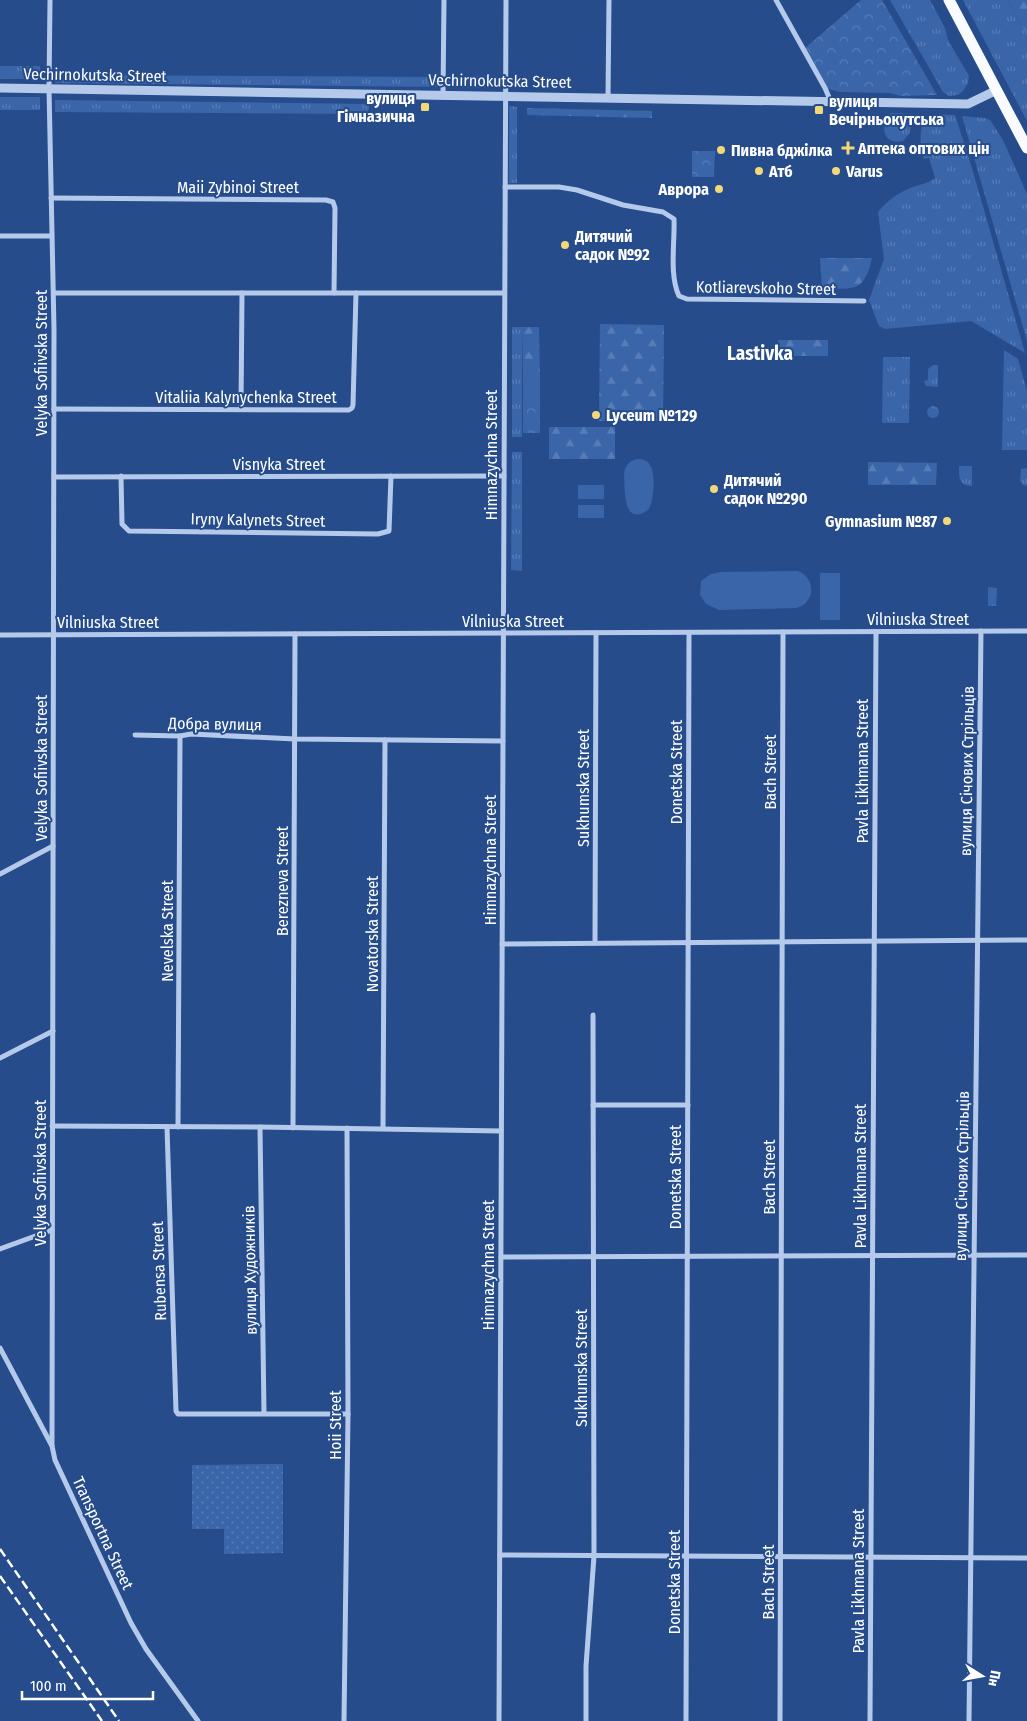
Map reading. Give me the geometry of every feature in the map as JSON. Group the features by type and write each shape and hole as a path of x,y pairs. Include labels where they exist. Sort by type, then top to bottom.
{"main road":[{"path":"949,0 1027,148"}],"street":[{"name":"Velyka Sofiivska Street","path":"50,0 51,236 54,293 52,1446"},
{"path":"443,95 444,0"},
{"name":"Himnazychna Street","path":"499,1721 506,0"},
{"path":"608,98 609,0"},
{"path":"776,0 831,102"},
{"name":"Vechirnokutska Street","path":"0,88 968,104 996,90"},
{"name":"Kotliarevskoho Street","path":"505,187 559,187 577,190 623,205 662,212 674,219 674,275 676,288 679,296 687,299 864,301"},
{"name":"Maii Zybinoi Street","path":"51,198 326,200 333,202 335,208 334,293"},
{"path":"0,236 51,236"},
{"path":"54,293 504,293"},
{"path":"241,410 242,293"},
{"name":"Vitaliia Kalynychenka Street","path":"54,408 349,410 352,408 356,293"},
{"name":"Iryny Kalynets Street","path":"121,476 122,524 129,531 378,534 389,531 391,476"},
{"name":"Visnyka Street","path":"54,477 504,476"},
{"name":"Vilniuska Street","path":"0,635 1027,631"},
{"name":"Bach Street","path":"780,1721 783,632"},
{"name":"Pavla Likhmana Street","path":"870,1721 876,632"},
{"name":"вулиця Січових Стрільців","path":"968,1721 981,632"},
{"name":"Sukhumska Street","path":"595,943 596,633"},
{"name":"Donetska Street","path":"686,1721 689,633"},
{"name":"Berezneva Street","path":"293,1128 295,634"},
{"name":"Добра вулиця","path":"135,735 180,736 190,734 295,739"},
{"name":"Nevelska Street","path":"178,1127 180,736"},
{"path":"295,739 503,741"},
{"name":"Novatorska Street","path":"383,1128 385,740"},
{"path":"0,874 53,846"},
{"path":"502,944 1027,940"},
{"name":"Sukhumska Street","path":"586,1721 586,1666 594,1556 594,1015"},
{"path":"0,1058 53,1031"},
{"path":"593,1105 688,1105"},
{"path":"52,1126 383,1128 501,1131"},
{"name":"Rubensa Street","path":"167,1127 176,1401 178,1414 264,1413"},
{"name":"вулиця Художників","path":"260,1127 264,1413"},
{"name":"Hoii Street","path":"344,1721 348,1414 346,1128"},
{"path":"0,1249 52,1230"},
{"path":"501,1257 1027,1255"},
{"name":"Transportna Street","path":"0,1348 52,1446 55,1460 131,1623 146,1649 198,1721"},
{"path":"264,1413 348,1414"},
{"path":"500,1555 1027,1558"}],"green space":[{"path":"861,0 882,0 937,95 901,96 889,93 840,92 825,88 804,49"},
{"path":"890,0 930,0 945,28 948,40 969,76 968,83 958,95 949,96 943,92"},
{"path":"963,0 1008,0 1027,35 1027,121"},
{"path":"1008,0 1027,0 1027,35"},
{"path":"0,66 40,66 40,79 0,79"},
{"path":"55,75 440,77 440,87 55,83"},
{"path":"448,76 497,76 496,88 448,87"},
{"path":"0,97 40,97 40,110 0,110"},
{"path":"55,100 369,104 368,114 55,112"},
{"path":"509,106 517,107 517,183 509,183"},
{"path":"527,108 652,111 652,118 527,115"},
{"path":"891,113 915,114 909,134 903,141 891,141 885,134 885,124"},
{"path":"930,114 955,115 1025,353 971,321 885,329 879,326 869,300 884,259 878,212 898,194 935,178 929,158 924,159 921,141 921,129"},
{"path":"962,116 990,120 1003,140 1027,194 1027,341"},
{"path":"692,151 715,151 714,177 692,177"},
{"path":"820,258 872,258 869,269 861,283 842,289 822,288"},
{"path":"600,324 664,325 663,421 599,421"},
{"path":"512,327 522,327 522,437 512,437"},
{"path":"522,327 539,327 540,377 523,377"},
{"path":"778,340 828,340 828,356 778,356"},
{"path":"1004,350 1018,359 1027,391 1027,450 1002,450"},
{"path":"883,357 910,357 909,423 882,423"},
{"path":"933,365 938,365 938,387 926,386 924,381 928,380 928,369"},
{"path":"523,377 540,377 540,397 523,397"},
{"path":"523,397 540,397 540,433 523,433"},
{"path":"931,406 935,406 939,412 935,418 931,418 927,414 927,410"},
{"path":"549,427 615,427 615,459 549,459"},
{"path":"512,452 522,452 522,571 511,570"},
{"path":"640,459 648,463 652,469 654,481 653,495 648,510 640,514 633,514 629,510 625,496 624,473 629,463"},
{"path":"868,462 937,463 936,485 868,485"},
{"path":"959,466 972,466 972,486 964,484 960,480"},
{"path":"1027,468 1027,486 1023,485 1020,481 1021,469"},
{"path":"578,485 604,485 604,499 578,499"},
{"path":"578,505 604,505 604,518 578,518"},
{"path":"798,571 808,579 811,591 807,601 796,608 719,610 706,604 700,595 701,581 711,574 720,572"},
{"path":"820,573 840,573 840,620 820,620"},
{"path":"988,587 997,588 996,606 988,606"},
{"path":"283,1464 283,1553 224,1554 224,1529 192,1529 192,1465"}],"railway":[{"path":"0,1549 119,1721"},
{"path":"0,1576 102,1721"}],"place":[{"name":"вулиця Гімназична","path":"425,107"},
{"name":"вулиця Вечірньокутська","path":"819,110"},
{"name":"Аптека оптових цін","path":"848,148"},
{"name":"Пивна бджілка","path":"721,150"},
{"name":"Атб","path":"759,171"},
{"name":"Varus","path":"836,171"},
{"name":"Аврора","path":"719,189"},
{"name":"Дитячий садок №92","path":"565,245"},
{"name":"Lyceum №129","path":"596,415"},
{"name":"Дитячий садок №290","path":"714,489"},
{"name":"Gymnasium №87","path":"947,521"}],"district":[{"name":"Lastivka","path":"760,353"}]}
